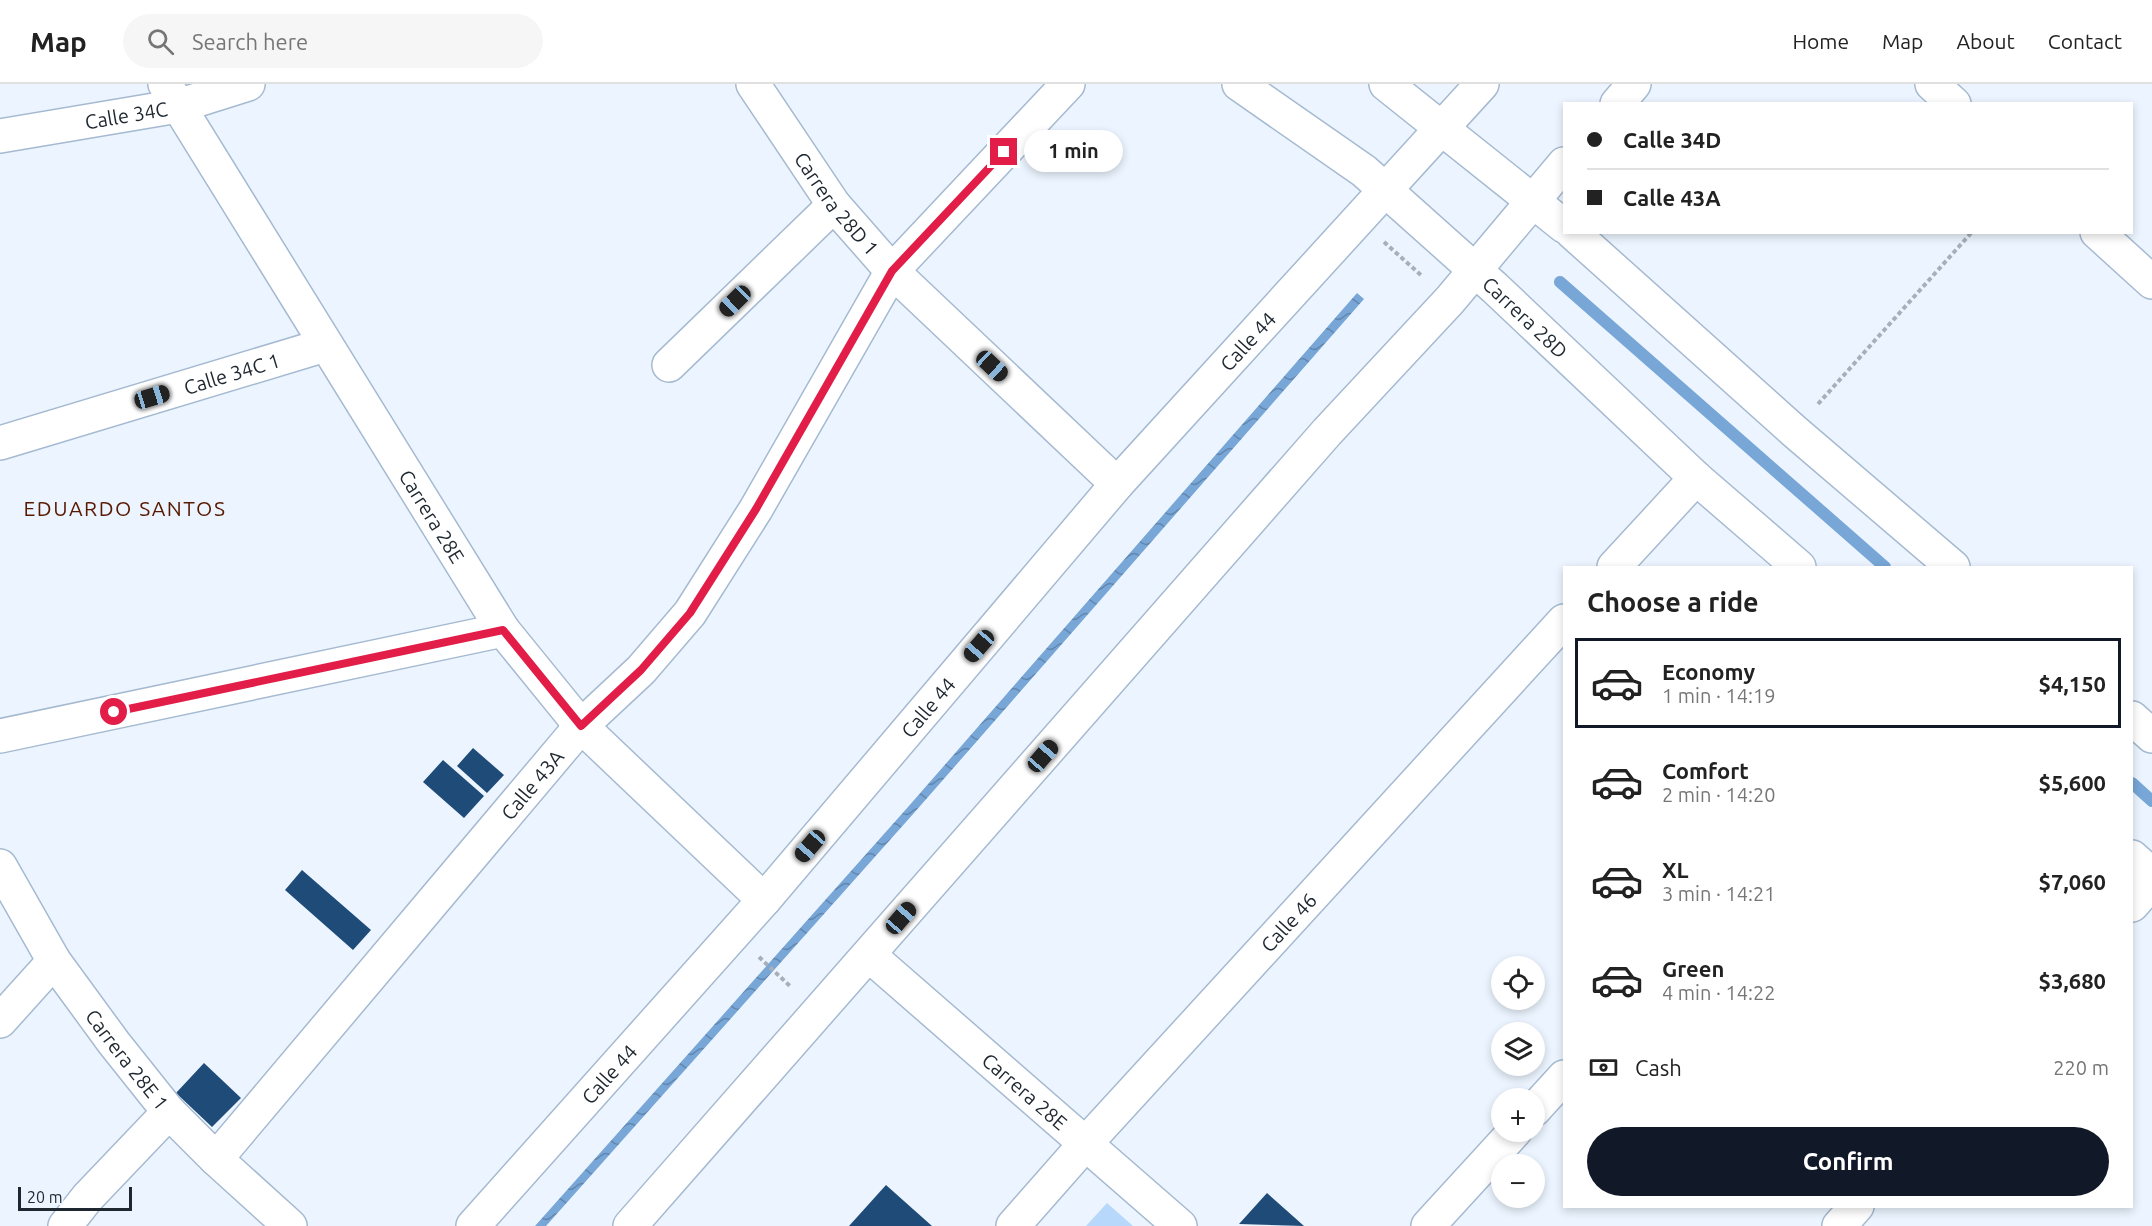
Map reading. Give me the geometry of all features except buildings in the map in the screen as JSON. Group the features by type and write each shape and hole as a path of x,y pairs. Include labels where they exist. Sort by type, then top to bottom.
{"street":[{"name":"Calle 34C","path":"0,136 172,95 248,84"},
{"name":"Carrera 28D 1","path":"753,84 834,205 892,271 1117,484"},
{"name":"Calle 43A","path":"216,1159 581,726 641,670 690,613 756,509 892,271 1068,84"},
{"name":"Carrera 28D","path":"1239,84 1364,171 1475,270 1696,477 1798,566"},
{"path":"1386,84 1563,225"},
{"name":"Calle 44","path":"473,1226 764,900 1117,484 1482,84"},
{"path":"1619,102 1634,84"},
{"path":"1932,84 1952,102"},
{"name":"Carrera 28E","path":"172,95 503,630 581,726 764,900"},
{"path":"630,1226 1328,432 1450,300 1563,165"},
{"path":"669,365 834,205"},
{"path":"1574,234 1794,431 1952,566"},
{"path":"2099,234 2152,282"},
{"name":"Calle 34C 1","path":"0,443 325,345"},
{"path":"1615,566 1696,477"},
{"name":"Calle 46","path":"1013,1226 1086,1143 1563,622"},
{"path":"0,736 503,630"},
{"path":"2133,719 2152,736"},
{"path":"2133,858 2152,875"},
{"name":"Carrera 28E 1","path":"0,867 54,962 169,1112 216,1159 290,1226"},
{"path":"2133,904 2152,882"},
{"name":"Carrera 28E","path":"869,955 1180,1226"},
{"path":"0,1021 54,962"},
{"path":"1545,1098 1563,1078"},
{"path":"65,1226 87,1198 169,1112"},
{"path":"1428,1226 1505,1142"},
{"path":"1839,1226 1855,1208"}],"path":[{"path":"1358,220 1450,300"},
{"path":"1794,431 1970,234"},
{"path":"759,957 788,984"}],"shaded area":[{"path":"1107,1203 1133,1226 1086,1226"}],"water":[{"path":"1357,293 1364,299 914,813 546,1226 535,1226 908,807"}],"waterway":[{"path":"1560,282 1884,566"},
{"path":"2133,784 2152,801"}],"district":[{"name":"EDUARDO SANTOS","path":"125,508"}],"route":[{"path":"114,712 503,630 581,726 641,670 690,613 756,509 892,271 1004,152"}]}
